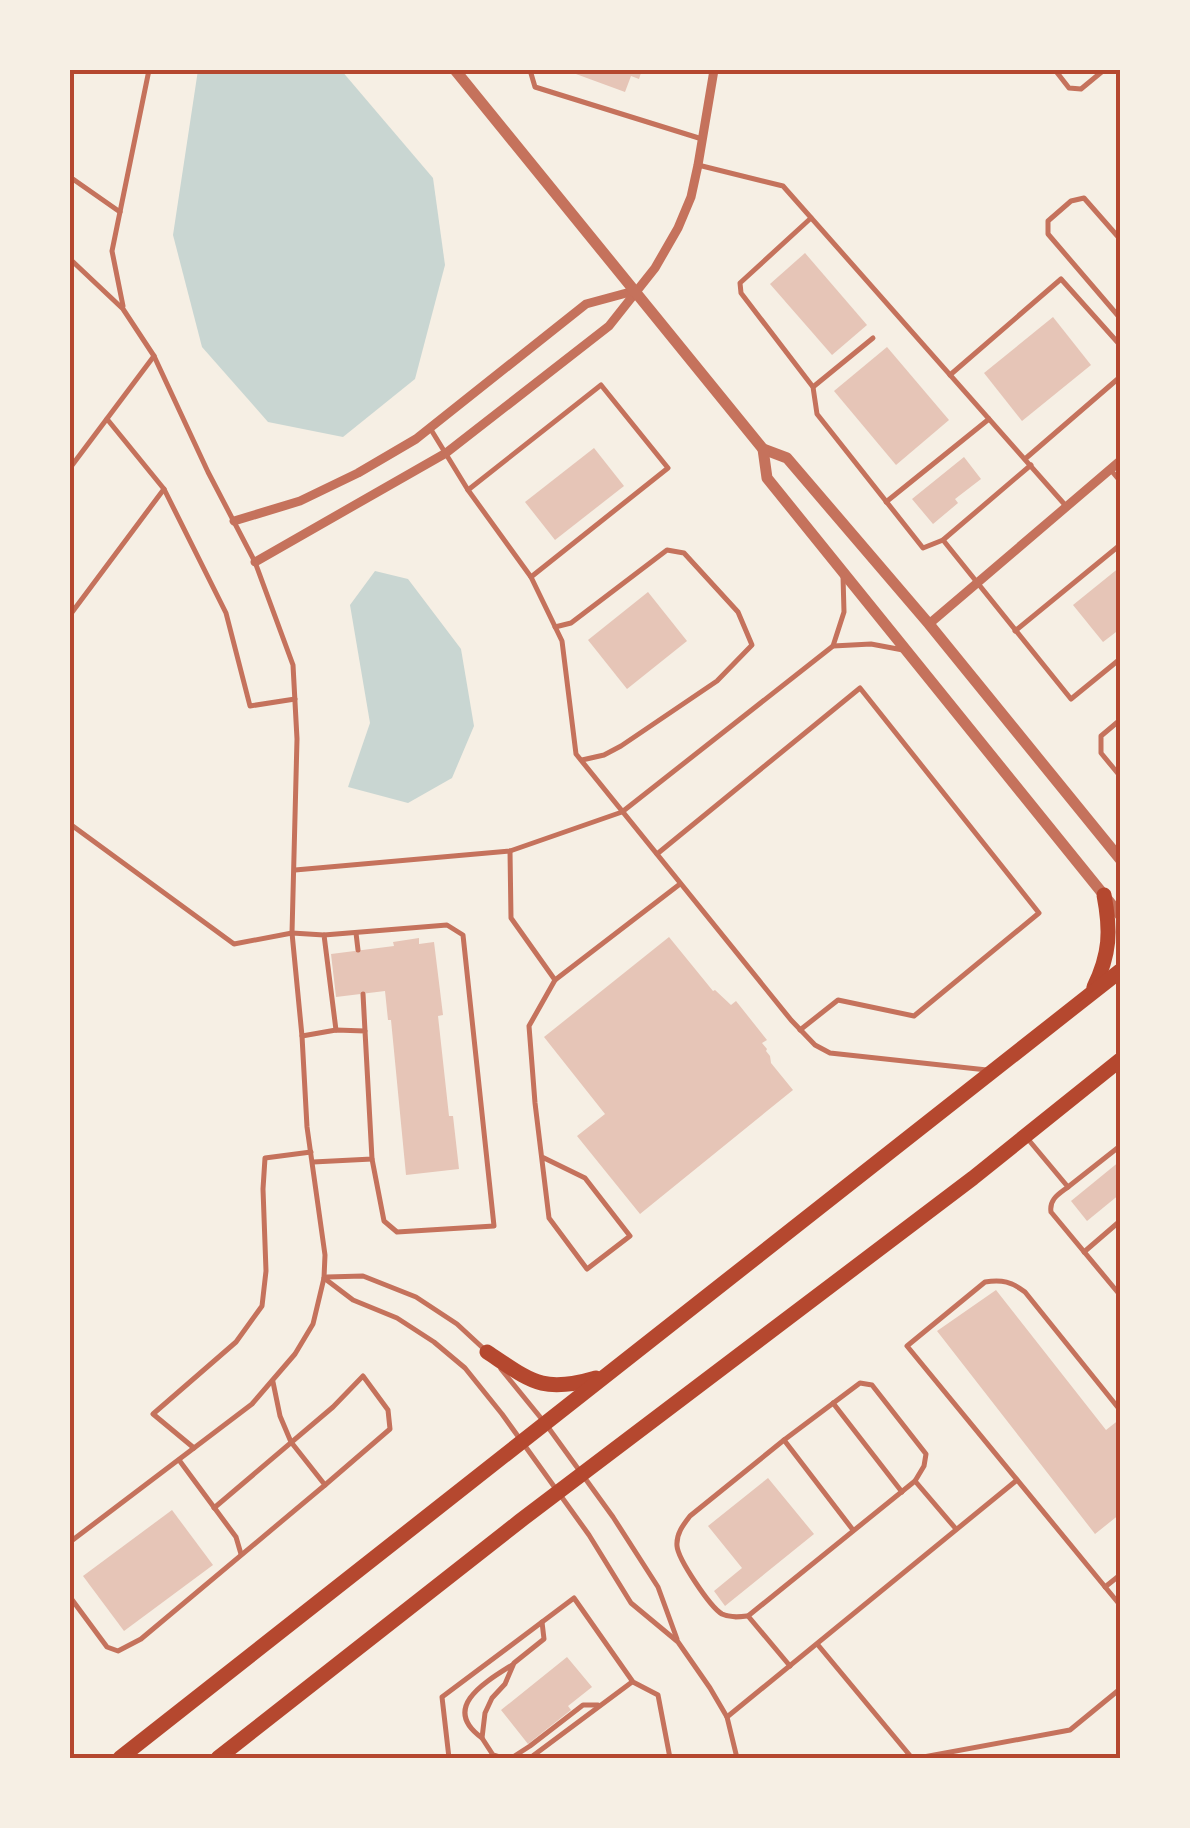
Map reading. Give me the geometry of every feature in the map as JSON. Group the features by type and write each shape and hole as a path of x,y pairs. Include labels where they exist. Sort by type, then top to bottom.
{"highway":[{"path":"1090,994 1108,950 1109,921 1104,895"},
{"path":"120,1758 1120,971"},
{"path":"218,1758 558,1492 974,1178 1120,1060"},
{"path":"487,1352 533,1383 570,1386 604,1375"}],"street":[{"path":"455,70 763,449 767,478 1120,915"},
{"path":"256,562 446,453 608,326 655,268 678,228 698,165 714,70"},
{"path":"234,521 300,501 416,440 586,304 637,291"},
{"path":"763,449 788,458 1120,859"},
{"path":"929,624 1120,460"}],"lane":[{"path":"123,309 112,250 149,70"},
{"path":"530,70 535,87 702,139"},
{"path":"1055,70 1069,88 1081,89 1104,70"},
{"path":"698,165 784,186 1066,506"},
{"path":"70,176 120,212"},
{"path":"1120,239 1084,198 1071,201 1048,221 1048,234 1120,318"},
{"path":"811,218 740,283 740,294 812,387 817,414 923,548 944,540 1030,466"},
{"path":"70,260 123,309 154,356 256,562 294,666 297,739 292,933 312,1162 325,1255 313,1324 295,1354 252,1404 70,1542"},
{"path":"950,375 1061,278 1120,346"},
{"path":"812,387 872,338"},
{"path":"70,468 154,356"},
{"path":"1025,459 1120,377"},
{"path":"468,490 601,386 668,468 532,577"},
{"path":"107,419 164,490 226,614 250,706 295,699"},
{"path":"886,502 989,419"},
{"path":"430,428 468,490 532,577 562,641 576,754 800,1030 830,1053 993,1070"},
{"path":"1110,469 1120,480"},
{"path":"70,615 164,490"},
{"path":"944,540 1070,700 1120,660"},
{"path":"1015,631 1120,545"},
{"path":"555,627 571,623 667,550 684,553 738,612 752,645 717,680 621,746 604,755 580,760"},
{"path":"294,870 510,851 622,812 833,646 844,612 842,572"},
{"path":"833,646 871,644 906,650"},
{"path":"656,854 860,688 1039,913 914,1016 838,1000 800,1030"},
{"path":"1120,720 1102,736 1102,753 1120,776"},
{"path":"70,824 234,944 292,933 324,935 447,925 463,935 494,1226 396,1232 384,1221 372,1160 364,994"},
{"path":"510,851 511,918 555,980"},
{"path":"542,1158 584,1178 630,1236 587,1269 549,1218 542,1158 529,1026 555,980 680,884"},
{"path":"356,933 358,950"},
{"path":"324,935 336,1030"},
{"path":"302,1036 336,1030 365,1031"},
{"path":"1025,1136 1068,1187"},
{"path":"1120,1146 1050,1204 1051,1212 1120,1296"},
{"path":"194,1448 153,1414 236,1342 262,1306 266,1271 266,1158 311,1152"},
{"path":"312,1162 372,1160"},
{"path":"1084,1252 1120,1222"},
{"path":"324,1278 363,1276 416,1298 457,1324 487,1352 545,1422 658,1587 678,1642"},
{"path":"324,1278 354,1300 396,1318 434,1342 465,1368 522,1441 632,1602 678,1642 726,1717 737,1758"},
{"path":"1120,1410 1025,1292 1000,1279 985,1282 907,1346 1120,1605"},
{"path":"70,1596 107,1647 118,1650 141,1639 390,1429 388,1410 362,1376 333,1407 214,1508"},
{"path":"273,1380 280,1416 291,1442 325,1485"},
{"path":"860,1383 872,1385 926,1454 924,1466 916,1481 748,1616 721,1613 698,1586 677,1549 679,1532 690,1516 832,1402 860,1383"},
{"path":"832,1402 902,1492"},
{"path":"784,1440 854,1531"},
{"path":"180,1460 236,1537 241,1554"},
{"path":"726,1717 1017,1480"},
{"path":"916,1481 956,1529"},
{"path":"1105,1588 1120,1576"},
{"path":"448,1758 442,1697 574,1598 633,1682 658,1695 670,1758"},
{"path":"748,1616 790,1666"},
{"path":"542,1622 544,1639 470,1694 466,1719 473,1732 493,1755 513,1757 582,1705 600,1705"},
{"path":"817,1644 915,1758 1070,1730 1120,1689"},
{"path":"482,1738 485,1713 514,1663"},
{"path":"530,1758 633,1682"}],"shaded area":[{"path":"198,70 341,70 433,178 445,265 415,379 343,437 268,422 202,347 173,235"},
{"path":"375,571 408,579 461,649 474,726 452,778 408,803 348,787 370,723 350,605"}],"building":[{"path":"565,70 642,70 639,79 631,76 625,92"},
{"path":"805,253 867,325 832,355 770,284"},
{"path":"1053,317 1091,365 1022,421 984,373"},
{"path":"887,347 949,420 896,465 834,391"},
{"path":"594,448 624,486 555,540 525,502"},
{"path":"964,457 981,479 955,499 958,503 933,524 912,499"},
{"path":"1120,567 1120,629 1103,642 1073,605"},
{"path":"648,592 687,641 627,689 588,640"},
{"path":"669,937 713,991 731,1005 736,1001 767,1040 762,1043 771,1063 793,1090 640,1214 577,1136 605,1114 544,1037"},
{"path":"419,938 419,944 434,942 449,1116 453,1116 459,1169 406,1175 385,991 336,997 331,954 394,946 393,942"},
{"path":"1120,1161 1120,1194 1087,1221 1071,1201"},
{"path":"996,1290 1106,1430 1120,1419 1120,1514 1095,1534 937,1331"},
{"path":"768,1478 814,1534 725,1606 714,1591 742,1568 708,1526"},
{"path":"172,1510 213,1565 124,1631 83,1576"},
{"path":"567,1657 592,1687 568,1706 571,1710 528,1744 501,1710"}]}
